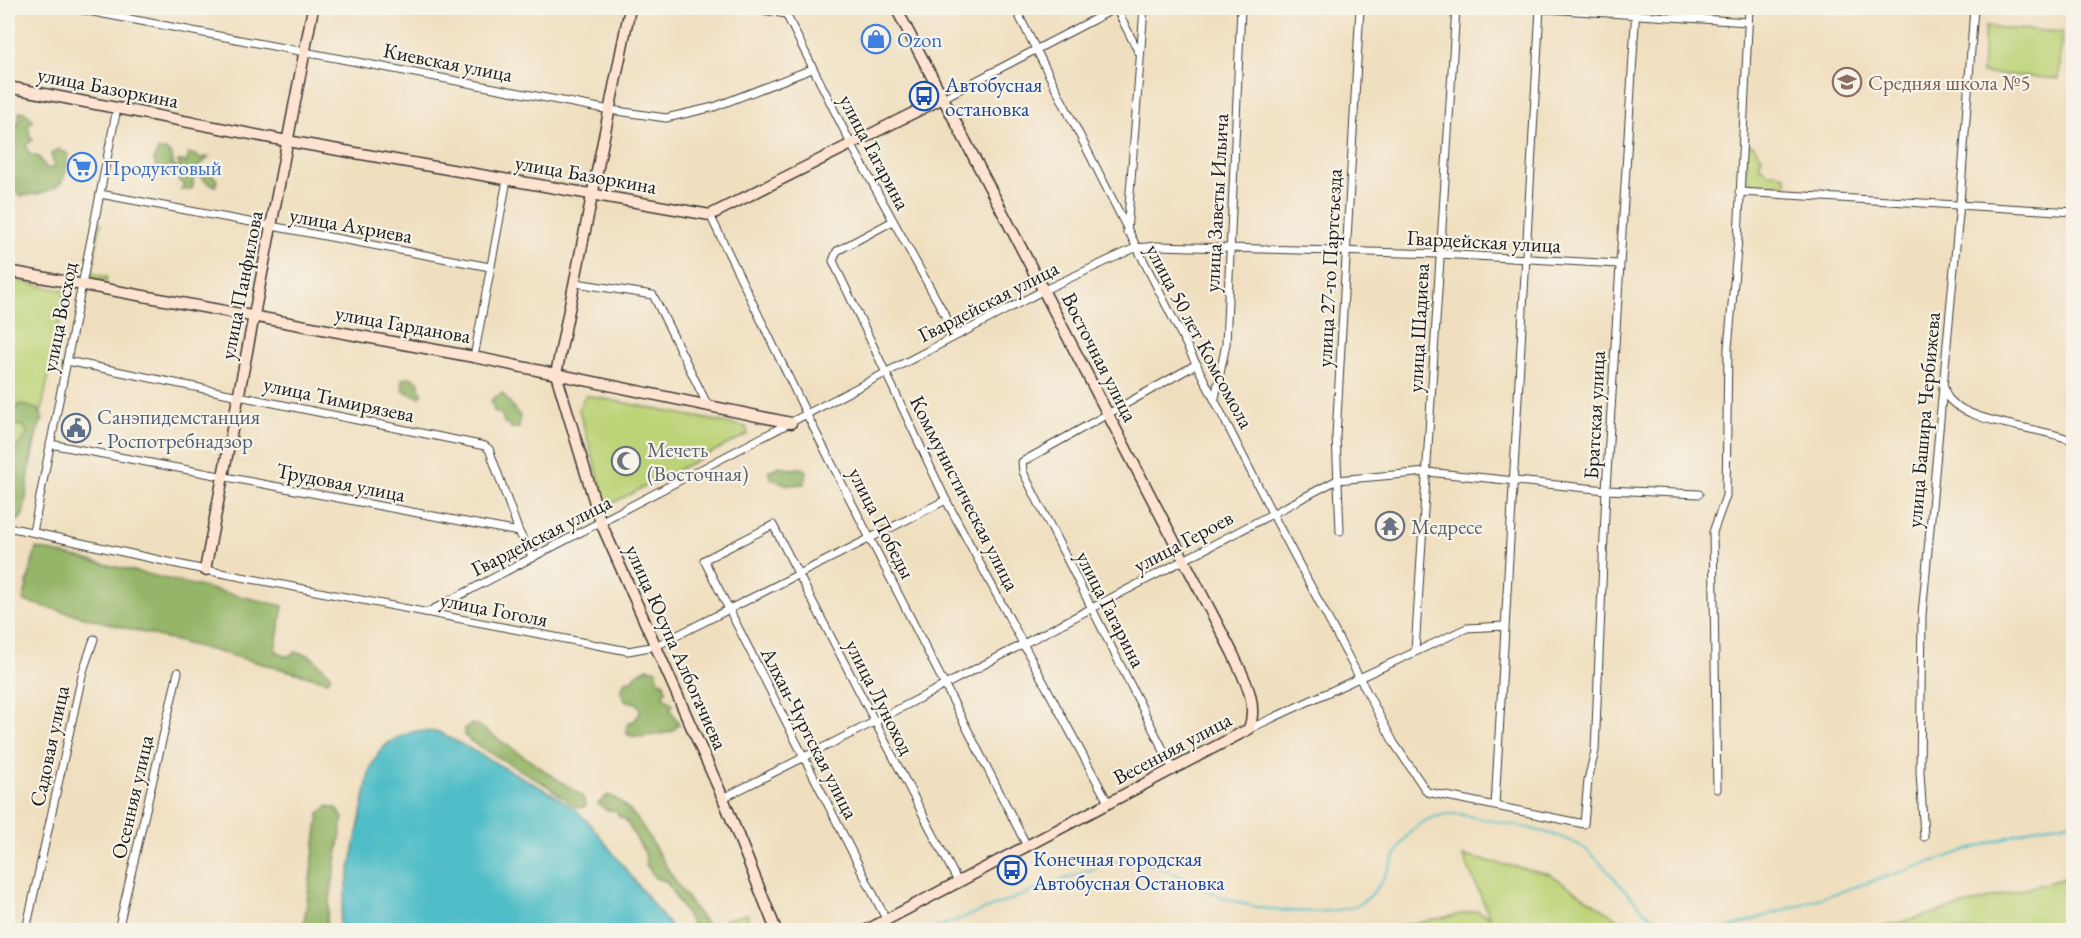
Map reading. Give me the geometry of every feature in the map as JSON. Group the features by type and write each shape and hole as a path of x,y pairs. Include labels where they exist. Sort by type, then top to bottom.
{"street":[{"name":"Киевская улица","path":"72,8 610,110 666,118 714,107 812,69"},
{"name":"улица Панфилова","path":"205,570 313,8"},
{"path":"556,374 630,8"},
{"name":"улица Гагарина","path":"749,8 786,14 851,144 956,335"},
{"name":"Восточная улица","path":"896,8 1108,412 1249,688 1252,710 1249,729"},
{"name":"улица 50 лет Комсомола","path":"1015,8 1135,248 1215,398 1272,513 1394,743 1427,792 1584,824"},
{"path":"710,215 1116,8 1138,51"},
{"path":"1127,232 1138,51 1144,8"},
{"name":"улица Заветы Ильича","path":"1215,398 1226,344 1241,8"},
{"name":"улица 27-го Партсъезда","path":"1340,531 1336,436 1360,8"},
{"name":"улица Шадиева","path":"1415,651 1456,8"},
{"path":"1530,8 1635,11 1748,22"},
{"path":"1495,806 1504,626 1528,258 1540,8"},
{"path":"1717,789 1713,532 1726,496 1728,348 1738,239 1749,8"},
{"name":"улица Башира Чербижева","path":"1924,837 1920,772 1923,615 1960,203 1974,8"},
{"name":"Братская улица","path":"1584,824 1587,780 1595,751 1618,264 1635,11"},
{"name":"улица Базоркина","path":"8,87 287,141 710,215"},
{"name":"улица Восход","path":"33,532 117,108"},
{"path":"474,357 507,180"},
{"path":"1739,192 1960,203 2073,212"},
{"name":"улица Ахриева","path":"100,194 490,267"},
{"name":"улица Победы","path":"710,215 807,416 1028,846"},
{"name":"Коммунистическая улица","path":"893,221 833,256 946,500 1109,804"},
{"name":"Гвардейская улица","path":"428,612 807,416 956,335 1044,290 1135,248 1158,246 1439,254 1618,264"},
{"name":"улица Гарданова","path":"8,270 474,357 791,423"},
{"path":"576,283 653,295 708,406"},
{"name":"улица Тимирязева","path":"67,361 486,446 519,532 533,558"},
{"path":"1108,412 1197,364"},
{"name":"улица Юсупа Албогачиева","path":"556,374 601,523 723,798 776,930"},
{"path":"1942,385 1949,400 1974,415 2038,429 2073,441"},
{"name":"улица Гагарина","path":"1108,412 1022,462 1023,472 1174,771"},
{"name":"Трудовая улица","path":"50,444 519,532"},
{"name":"улица Героев","path":"723,798 946,685 1337,480 1426,472 1606,490 1699,495"},
{"name":"улица Гоголя","path":"8,527 205,570 628,651 656,646 946,500"},
{"name":"улица Луноход","path":"704,560 773,525 959,884"},
{"name":"Алхан-Чуртская улица","path":"704,560 887,921"},
{"name":"Весенняя улица","path":"867,930 1174,771 1249,729 1467,628 1504,626"},
{"name":"Садовая улица","path":"26,930 82,671 94,639"},
{"name":"Осенняя улица","path":"118,930 178,672"}],"green space":[{"path":"1985,27 2062,32 2059,79 1982,73"},
{"path":"23,111 34,120 28,126 33,140 26,145 29,154 39,157 46,168 55,168 51,154 58,149 68,154 65,175 61,183 45,192 21,196 13,190 13,184 8,181 8,123 19,124 19,112"},
{"path":"1747,144 1753,145 1762,157 1759,165 1769,174 1775,172 1786,177 1786,185 1755,184 1748,180 1745,174"},
{"path":"158,150 165,150 172,155 172,165 180,169 178,161 186,164 189,153 202,158 209,157 196,169 198,172 203,169 205,174 212,174 217,180 216,186 208,183 190,168 187,173 193,177 193,187 189,190 180,190 185,185 179,181 179,173 169,175 157,171 154,159"},
{"path":"96,221 101,222 91,273 107,277 106,282 85,278"},
{"path":"8,279 66,291 19,520 8,518"},
{"path":"410,377 419,382 419,389 423,393 420,397 403,391 402,379"},
{"path":"502,393 520,416 519,428 511,428 510,425 504,423 502,415 494,411 491,400"},
{"path":"585,395 746,427 748,434 607,506 579,410"},
{"path":"21,404 39,410 43,420 38,428 32,451 23,515 16,522 8,521 8,474 13,454 28,434 24,426 8,424 8,412"},
{"path":"780,466 788,469 802,468 807,472 804,484 789,485 771,479 768,471"},
{"path":"36,548 283,606 275,650 287,657 295,652 309,655 331,675 328,681 23,601"},
{"path":"648,668 657,670 658,680 664,683 666,691 662,695 673,705 670,709 679,724 673,731 650,736 632,736 627,734 627,725 636,719 641,711 637,703 625,701 621,690 625,681 632,680 638,673"},
{"path":"471,724 479,726 582,796 586,806 581,808 575,806 546,785 470,741 465,736 465,728"},
{"path":"608,795 618,800 635,816 676,882 711,930 694,928 666,881 655,878 646,864 645,853 625,819 619,817 616,811 607,810 598,804"},
{"path":"328,806 338,809 343,819 325,930 303,930 319,814"},
{"path":"1463,856 1550,874 1634,930 1381,930 1477,911 1490,917"},
{"path":"2073,876 2073,930 1871,930"},
{"path":"747,914 751,930 727,930 724,920"}],"water":[{"path":"416,731 439,732 556,796 576,810 592,826 673,930 338,930 370,769 383,748 400,737"}],"waterway":[{"path":"930,930 1108,863 1125,861 1156,866 1240,903 1301,912 1344,909 1363,902 1376,889 1404,840 1417,826 1434,817 1459,814 1544,832 1576,844 1598,860 1649,915 1672,930"},
{"path":"1722,930 2039,827 2074,822"}],"place":[{"name":"Ozon","path":"876,39"},
{"name":"Средняя школа №5","path":"1847,82"},
{"name":"Автобусная остановка","path":"924,96"},
{"name":"Продуктовый","path":"82,167"},
{"name":"Санэпидемстанция - Роспотребнадзор","path":"76,428"},
{"name":"Мечеть (Восточная)","path":"626,461"},
{"name":"Медресе","path":"1390,526"},
{"name":"Конечная городская Автобусная Остановка","path":"1012,870"}]}
